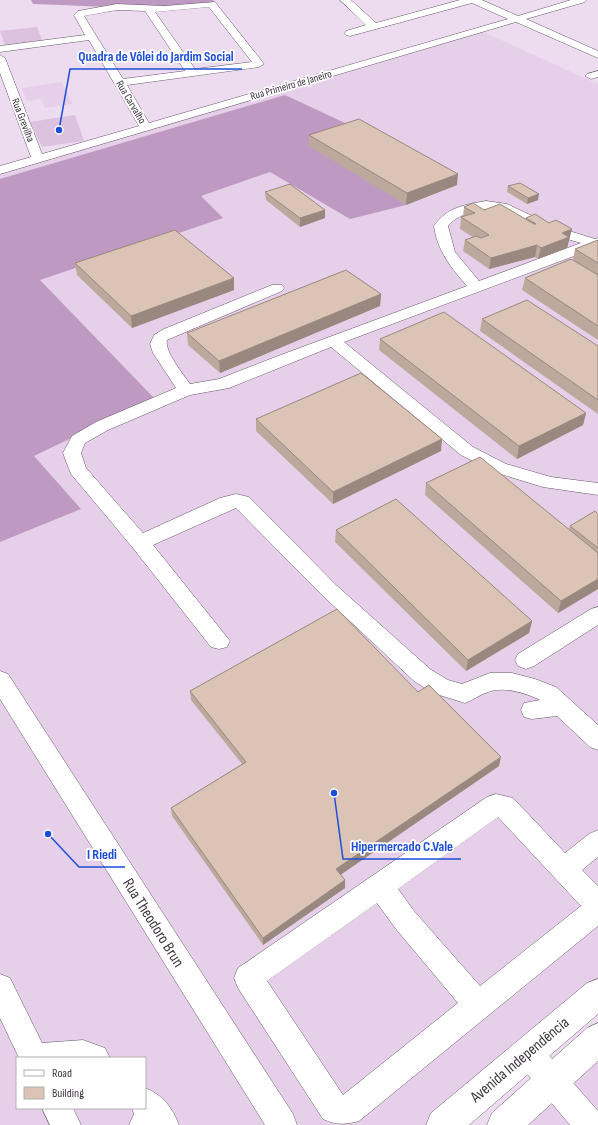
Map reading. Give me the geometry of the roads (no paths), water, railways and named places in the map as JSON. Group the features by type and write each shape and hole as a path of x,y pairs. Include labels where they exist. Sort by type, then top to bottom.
{"main road":[{"name":"Avenida Independência","path":"443,1125 598,994"},
{"path":"504,1125 598,1039"}],"street":[{"path":"345,0 373,26"},
{"path":"350,33 422,12 472,0 514,20 598,55"},
{"name":"Rua Primeiro de Janeiro","path":"0,170 582,0"},
{"path":"120,83 258,64 212,4 177,8 151,8 150,10 192,73"},
{"path":"413,4 422,12"},
{"name":"Rua Carvalho","path":"146,128 79,15 108,7 151,8"},
{"path":"0,49 91,37"},
{"name":"Rua Grevilha","path":"0,58 38,159"},
{"path":"476,288 452,258 441,238 441,226 450,215 469,208 486,206 502,207 548,229 597,242"},
{"path":"219,641 140,543 77,470 72,453 78,440 102,426 186,390 223,384 597,242"},
{"path":"186,390 161,353 158,344 160,338 170,332 277,288"},
{"path":"333,341 467,451 500,468 550,483 598,489"},
{"path":"140,543 227,503 236,501 242,502 329,590 422,675 441,687 465,694 489,682 509,682 540,689 562,706 598,740"},
{"path":"526,660 598,614"},
{"name":"Rua Theodoro Brun","path":"0,680 282,1125"},
{"path":"532,710 562,706"},
{"path":"598,905 500,804 496,805 248,978 334,1108 341,1112 348,1110 598,909"},
{"path":"564,869 598,842"},
{"path":"380,886 405,920 478,1006"},
{"path":"0,988 34,1057"},
{"path":"528,1053 553,1080 590,1125"},
{"path":"52,1057 84,1054 93,1057"},
{"path":"58,1109 66,1125"}],"place":[{"name":"Quadra de Vôlei do Jardim Social","path":"59,130"},
{"name":"Hipermercado C.Vale","path":"334,793"},
{"name":"I Riedi","path":"48,834"}]}
